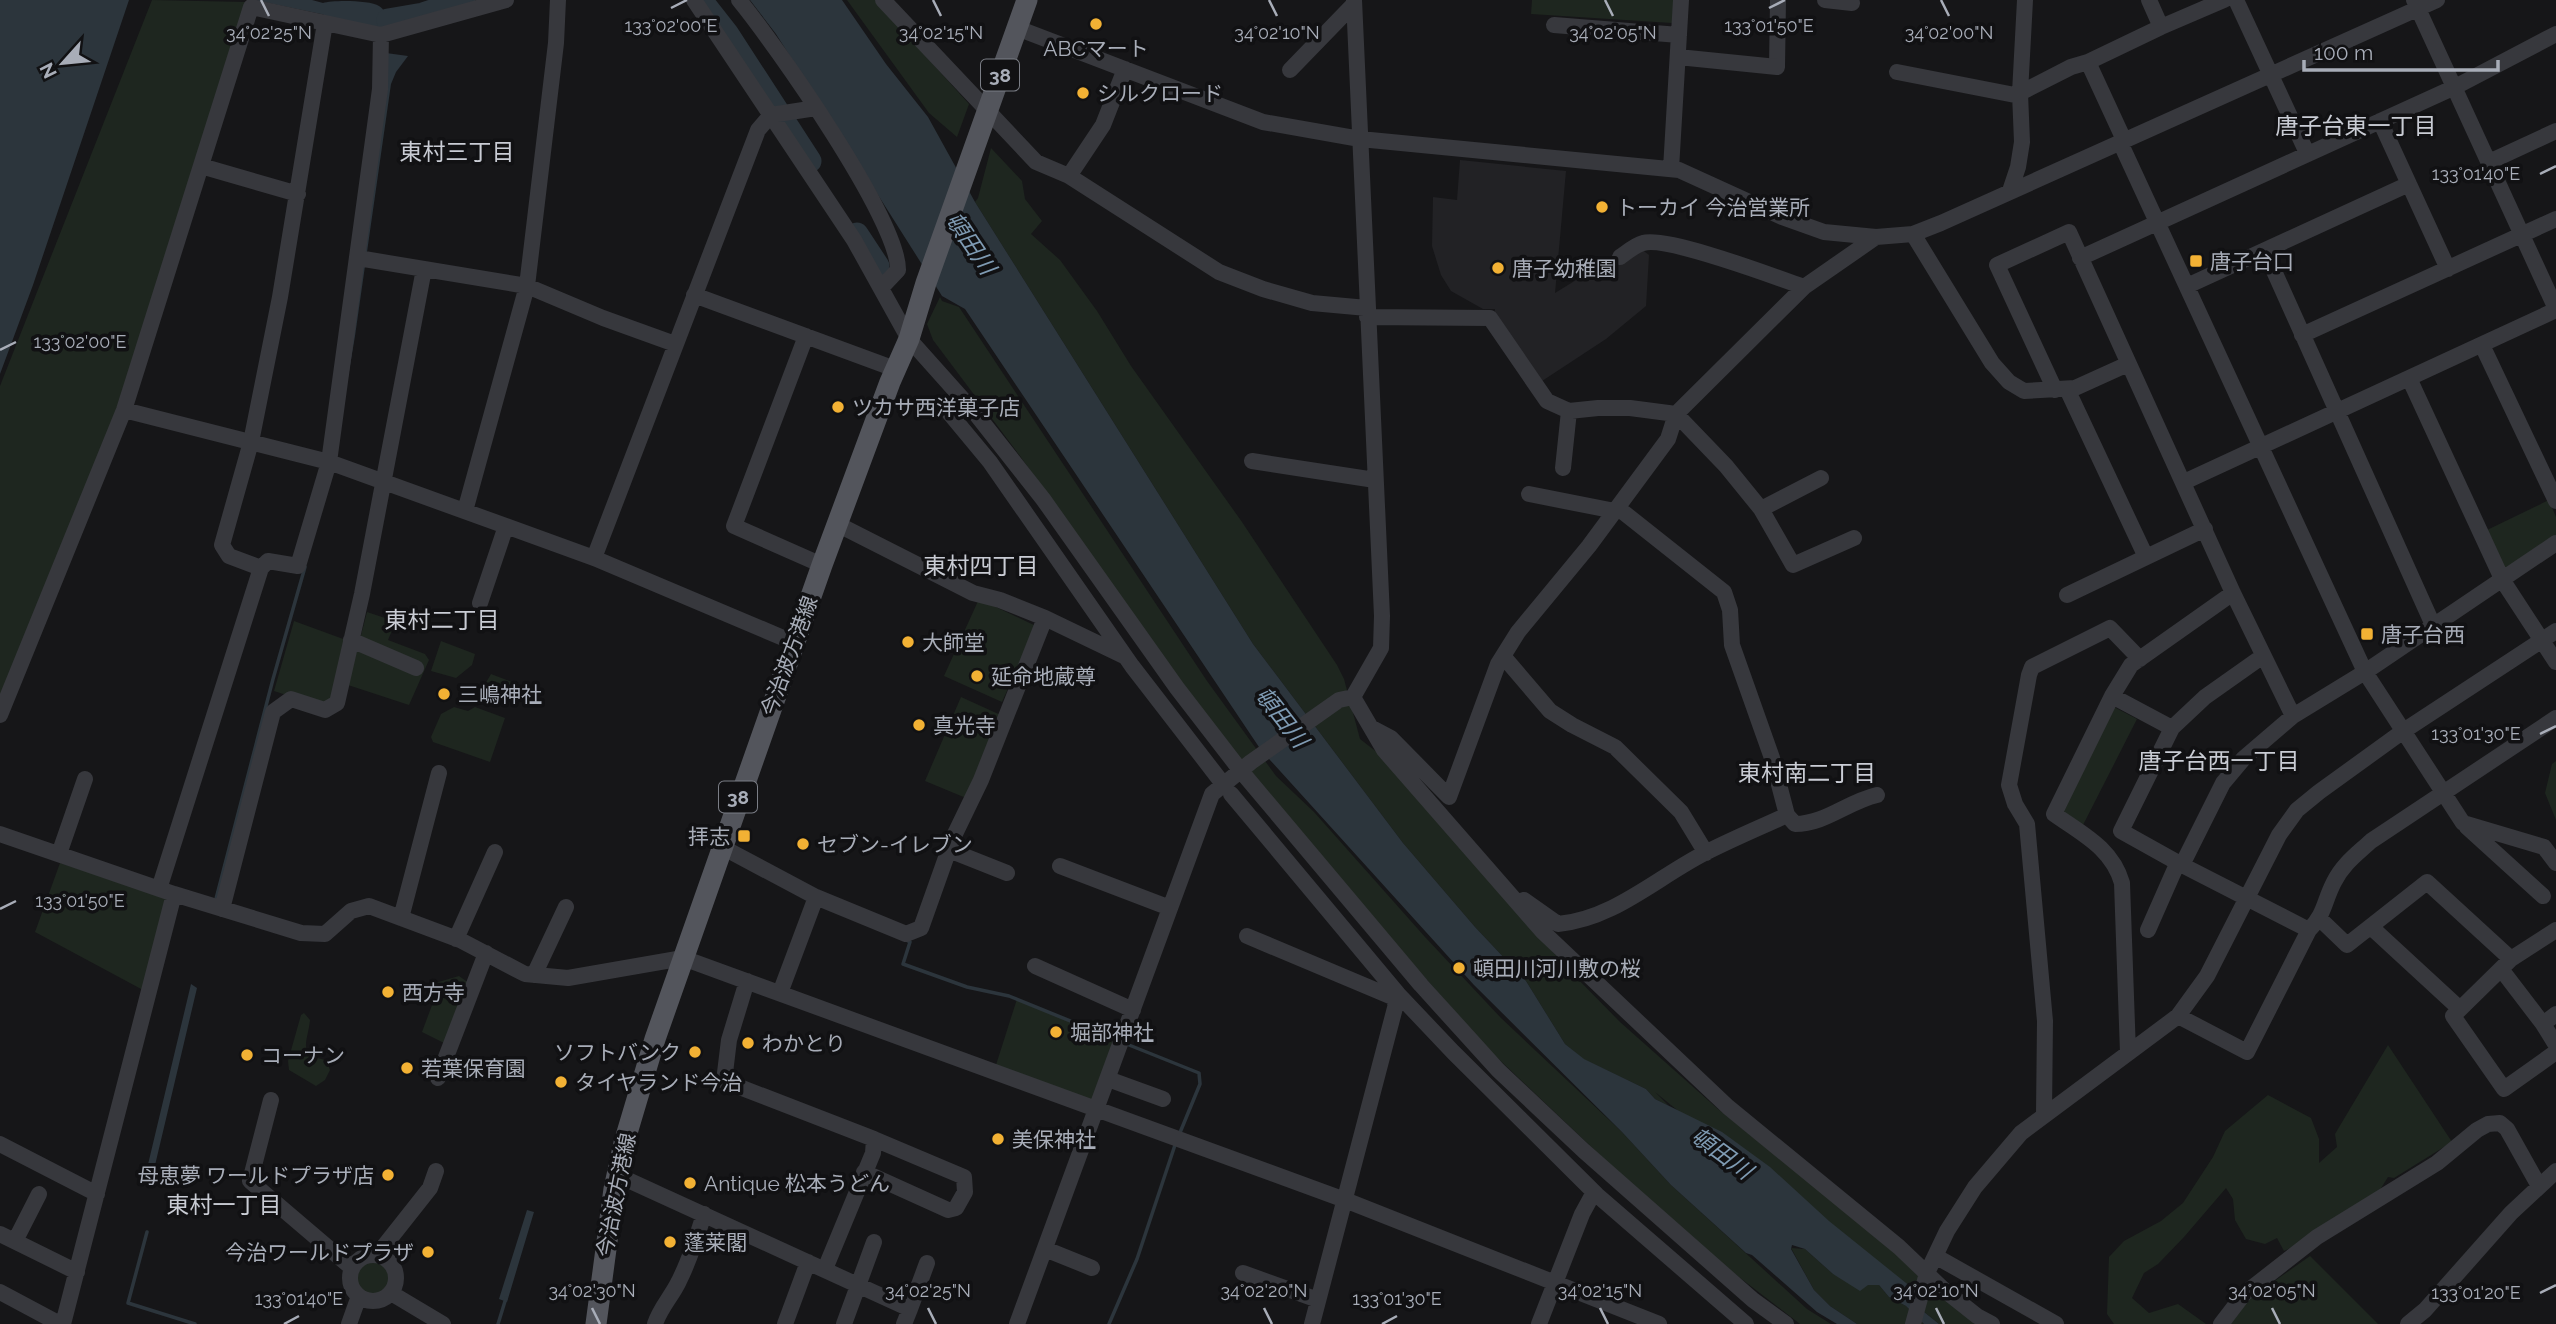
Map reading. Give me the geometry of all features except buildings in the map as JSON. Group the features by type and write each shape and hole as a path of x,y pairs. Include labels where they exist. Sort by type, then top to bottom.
{"main road":[{"name":"今治波方港線","path":"596,1324 617,1175 640,1086 822,565 895,369 909,339 926,283 1027,0"}],"street":[{"path":"0,715 124,410 251,7 381,35 506,0"},
{"path":"465,511 527,286 556,43 558,0"},
{"path":"694,0 854,240 909,339 976,414 1043,499 1177,688 1246,767 1421,985 1498,1070 1584,1151 1753,1300 1786,1324"},
{"path":"739,0 816,108 875,204 898,259 898,270 881,288"},
{"path":"883,0 1036,162 1069,176 1219,272 1263,289 1312,303 1367,312 1490,318 1547,401 1569,411 1630,408 1676,414 1726,466 1761,509 1793,565 1854,538"},
{"path":"1671,169 1681,0"},
{"path":"1678,57 1777,67 1777,0"},
{"path":"1825,0 1852,3"},
{"path":"2010,191 2022,142 2020,94 2026,0"},
{"path":"2149,0 2161,27"},
{"path":"1896,72 2020,94 2071,66 2088,62 2224,0"},
{"path":"2236,0 2307,153"},
{"path":"1017,28 1263,122 1360,139 1679,170 1782,217 1824,232 1876,237 1913,234 1941,223 2272,75 2416,4 2437,0"},
{"path":"1290,70 1354,2"},
{"path":"1017,1324 1212,794 1246,767 1346,698 1381,648 1382,616 1354,2"},
{"path":"2183,482 2556,309 2416,4"},
{"path":"261,568 229,556 222,545 251,442 298,194 325,23"},
{"path":"1554,25 1679,35"},
{"path":"2080,258 2455,87 2556,34"},
{"path":"2,1299 62,1324 97,1194 166,892 261,568 268,561 298,566 329,462 380,89 381,35"},
{"path":"2088,62 2158,223 2365,672 2463,823 2543,895"},
{"path":"1069,176 1103,125 1125,69"},
{"path":"594,558 758,130 771,115 816,108"},
{"path":"2380,121 2448,269"},
{"path":"2489,162 2556,131"},
{"path":"201,166 298,194"},
{"path":"2187,286 2409,184"},
{"path":"2302,335 2556,219"},
{"path":"2146,557 1997,265 2069,232 2293,716"},
{"path":"1913,234 1992,363 2009,382 2024,391 2075,388 2128,364"},
{"path":"1374,729 1391,738 1449,797 1503,656 1518,632 1617,509 1668,439 1676,414 1804,287 1876,237"},
{"path":"1620,257 1642,243 1665,243 1804,287"},
{"path":"2265,251 2434,625"},
{"path":"358,258 527,286 675,344"},
{"path":"222,909 273,712 291,699 325,710 337,703 424,269"},
{"path":"694,295 895,369"},
{"path":"806,336 734,526 822,565"},
{"path":"2482,345 2556,501"},
{"path":"2409,377 2503,581 2549,636 2556,662"},
{"path":"941,403 990,462 1126,657 1220,780"},
{"path":"124,410 329,462 594,558 795,643"},
{"path":"1563,468 1569,411"},
{"path":"1252,461 1375,480"},
{"path":"1761,509 1821,478"},
{"path":"1529,494 1617,509 1724,592 1730,610 1732,645 1772,758 1787,815 1795,824 1811,824 1858,799 1877,795"},
{"path":"837,524 973,593 1000,600 1045,618 1126,657"},
{"path":"480,603 506,526"},
{"path":"2067,595 2205,529"},
{"path":"2148,930 2223,783 2244,758 2293,716 2365,672 2556,544"},
{"path":"2128,1053 2122,883 2119,871 2112,858 2100,847 2054,814 2112,695 2131,665 2234,593"},
{"path":"722,846 817,897 906,934 921,928 949,850 981,780 1045,618"},
{"path":"2044,1113 2045,1021 2028,824 2015,804 2008,785 2029,675 2032,667 2110,628 2140,659"},
{"path":"1913,1324 1925,1279 1935,1256 1947,1231 1975,1187 2021,1133 2044,1113 2178,1016 2207,976 2279,835 2297,810 2402,732 2549,636"},
{"path":"351,640 416,668"},
{"path":"1503,656 1550,711 1615,747 1681,812 1706,853"},
{"path":"2263,656 2205,697 2172,728 2121,831 2246,896 2315,924 2347,945 2427,882 2506,964 2549,1019 2556,1045"},
{"path":"2112,695 2172,728"},
{"path":"1346,698 1374,729 1384,750 1543,932 1718,1098 1899,1247 1925,1279 1992,1324"},
{"path":"2178,1016 2247,1052 2346,863 2371,841 2556,718"},
{"path":"401,918 439,773"},
{"path":"59,854 85,779"},
{"path":"1231,794 1375,967 1453,1052 1594,1192 1746,1324"},
{"path":"1502,884 1558,924 1579,923 1605,913 1706,853 1787,815"},
{"path":"2463,823 2544,848 2556,863"},
{"path":"0,834 166,892 301,933 325,934 351,911 369,906 456,939 525,974 568,978 683,958 1345,1200 1659,1324"},
{"path":"949,850 1007,873"},
{"path":"456,939 495,852"},
{"path":"1060,866 1170,908"},
{"path":"780,993 817,897"},
{"path":"534,975 566,907"},
{"path":"2371,928 2460,1009"},
{"path":"2556,930 2506,964 2453,1016 2504,1089 2556,1052"},
{"path":"1247,936 1392,997"},
{"path":"438,1078 485,953"},
{"path":"1035,966 1133,1010"},
{"path":"1312,1324 1396,1004 1375,967"},
{"path":"747,982 729,1040 724,1081 964,1177 965,1192 956,1208 948,1210 864,1171"},
{"path":"1108,1079 1163,1099"},
{"path":"271,1100 250,1181 352,1268"},
{"path":"2221,1324 2244,1294 2317,1237 2437,1163 2488,1124 2500,1123 2507,1129 2539,1186"},
{"path":"825,1269 873,1153 874,1139"},
{"path":"0,1144 97,1194"},
{"path":"377,1255 430,1188 436,1171"},
{"path":"2408,1324 2425,1310 2511,1213 2556,1171"},
{"path":"617,1175 858,1284 907,1316 927,1263"},
{"path":"1539,1324 1582,1214 1594,1192"},
{"path":"39,1195 7,1237 77,1272"},
{"path":"655,1324 689,1259 704,1214"},
{"path":"844,1324 874,1242"},
{"path":"1045,1249 1092,1268"},
{"path":"377,1255 386,1258 394,1267 397,1280 391,1293 374,1301 359,1296 351,1285 352,1268 362,1257 377,1255"},
{"path":"1935,1256 2056,1324"},
{"path":"785,1324 808,1262"},
{"path":"1243,1273 1318,1300"},
{"path":"391,1293 443,1324"},
{"path":"349,1324 359,1296"}],"shaded area":[{"path":"152,0 246,2 120,405 0,703 0,386"},
{"path":"847,0 875,0 969,104 957,137 929,113"},
{"path":"1532,0 1674,0 1672,23 1531,14"},
{"path":"991,148 1022,181 1025,199 1042,221 1031,234 1060,260 1097,311 1131,366 1242,522 1337,665 1344,679 1360,739 1387,760 1483,874 1569,970 1620,1022 1718,1109 1899,1254 1915,1273 1976,1324 1939,1324 1655,1092 1669,1106 1655,1099 1646,1089 1583,1059 1565,1044 1526,981 1475,927 1403,843 1253,644 975,202"},
{"name":"唐子幼稚園","path":"1460,160 1566,171 1555,293 1615,256 1640,248 1649,255 1646,306 1606,339 1539,383 1494,317 1495,309 1483,309 1451,291 1441,275 1432,246 1433,197 1457,200"},
{"path":"940,297 942,301 959,307 1207,681 1276,776 1314,812 1501,1018 1622,1132 1671,1185 1807,1309 1831,1324 1800,1324 1735,1274 1623,1177 1486,1047 1355,898 1215,729 1020,456 933,340 927,324"},
{"path":"2549,500 2556,517 2556,539 2505,575 2485,531"},
{"path":"979,599 1036,626 1002,702 944,676"},
{"path":"367,612 388,619 393,628 388,640 425,654 429,660 409,705 348,685"},
{"path":"294,621 346,640 332,701 323,707 274,691"},
{"path":"441,641 475,654 472,665 456,678 431,671"},
{"path":"491,674 512,682 505,705 481,691"},
{"path":"961,697 1005,717 966,798 925,781"},
{"path":"454,707 468,711 475,707 505,718 490,762 433,742 431,737 441,714"},
{"path":"2114,707 2137,719 2083,825 2061,811"},
{"path":"2556,761 2556,820 2545,793 2552,764"},
{"path":"60,863 168,897 143,990 35,932"},
{"path":"459,976 469,983 446,1044 422,1032 438,989 435,983"},
{"path":"1017,999 1118,1041 1096,1104 995,1068"},
{"path":"304,1013 310,1020 307,1051 326,1060 330,1070 325,1080 316,1086 289,1070 288,1061 301,1015"},
{"path":"2388,1045 2452,1142 2394,1178 2388,1177 2378,1193 2301,1243 2284,1251 2277,1238 2265,1244 2246,1239 2235,1220 2233,1199 2226,1188 2158,1264 2144,1273 2132,1298 2149,1313 2178,1304 2206,1324 2114,1324 2107,1314 2109,1257 2124,1241 2161,1221 2183,1203 2213,1157 2225,1131 2268,1095 2311,1118 2319,1139 2319,1163 2337,1147 2335,1134"},
{"path":"1791,1248 1805,1249 1833,1274 1868,1285 1879,1285 1889,1297 1906,1306 1924,1324 1857,1324 1830,1306 1814,1290"},
{"path":"373,1255 389,1262 396,1278 389,1294 373,1301 357,1294 350,1278 357,1262"},
{"path":"2310,1256 2378,1324 2227,1324 2242,1304"}],"water":[{"path":"0,0 129,0 33,285 0,374"},
{"path":"254,0 368,3 381,7 388,20 376,31 321,14"},
{"name":"頓田川","path":"750,0 842,0 886,64 928,117 975,202 1253,644 1403,843 1475,927 1526,981 1565,1044 1584,1059 1646,1089 1655,1099 1722,1132 1770,1167 1829,1221 1911,1287 1908,1299 1939,1324 1924,1324 1906,1306 1889,1297 1879,1285 1868,1285 1860,1291 1833,1274 1805,1249 1792,1245 1791,1249 1814,1290 1830,1306 1857,1324 1837,1324 1817,1312 1752,1255 1746,1253 1671,1185 1622,1132 1474,985 1261,750 965,309 942,296 776,34"},
{"path":"386,53 408,56 391,84 341,419"},
{"path":"191,984 197,988 152,1178 145,1177"},
{"path":"527,1210 534,1212 507,1302 499,1299"}],"waterway":[{"path":"388,20 423,14 464,0"},
{"path":"701,0 727,33 810,161"},
{"path":"857,234 878,266"},
{"path":"216,899 305,567"},
{"path":"908,941 910,942 903,964 967,987 1009,996 1117,1040"},
{"path":"1124,1043 1199,1073 1200,1084 1179,1135"},
{"path":"1109,1324 1137,1259 1176,1142"},
{"path":"147,1232 128,1303 195,1324"},
{"path":"498,1324 506,1298"}],"place":[{"name":"ABCマート","path":"1096,24"},
{"name":"シルクロード","path":"1083,93"},
{"name":"トーカイ 今治営業所","path":"1602,207"},
{"name":"唐子台口","path":"2196,261"},
{"name":"唐子幼稚園","path":"1498,268"},
{"name":"ツカサ西洋菓子店","path":"838,407"},
{"name":"唐子台西","path":"2367,634"},
{"name":"大師堂","path":"908,642"},
{"name":"延命地蔵尊","path":"977,676"},
{"name":"三嶋神社","path":"444,694"},
{"name":"真光寺","path":"919,725"},
{"name":"拝志","path":"744,836"},
{"name":"セブン-イレブン","path":"803,844"},
{"name":"頓田川河川敷の桜","path":"1459,968"},
{"name":"西方寺","path":"388,992"},
{"name":"堀部神社","path":"1056,1032"},
{"name":"わかとり","path":"748,1043"},
{"name":"ソフトバンク","path":"695,1052"},
{"name":"コーナン","path":"247,1055"},
{"name":"若葉保育園","path":"407,1068"},
{"name":"タイヤランド今治","path":"561,1082"},
{"name":"美保神社","path":"998,1139"},
{"name":"母恵夢 ワールドプラザ店","path":"388,1175"},
{"name":"Antique 松本うどん","path":"690,1183"},
{"name":"蓬莱閣","path":"670,1242"},
{"name":"今治ワールドプラザ","path":"428,1252"}],"district":[{"name":"唐子台東一丁目","path":"2356,125"},
{"name":"東村三丁目","path":"457,151"},
{"name":"東村四丁目","path":"981,565"},
{"name":"東村二丁目","path":"442,619"},
{"name":"唐子台西一丁目","path":"2219,760"},
{"name":"東村南二丁目","path":"1807,772"},
{"name":"東村一丁目","path":"224,1204"}]}
